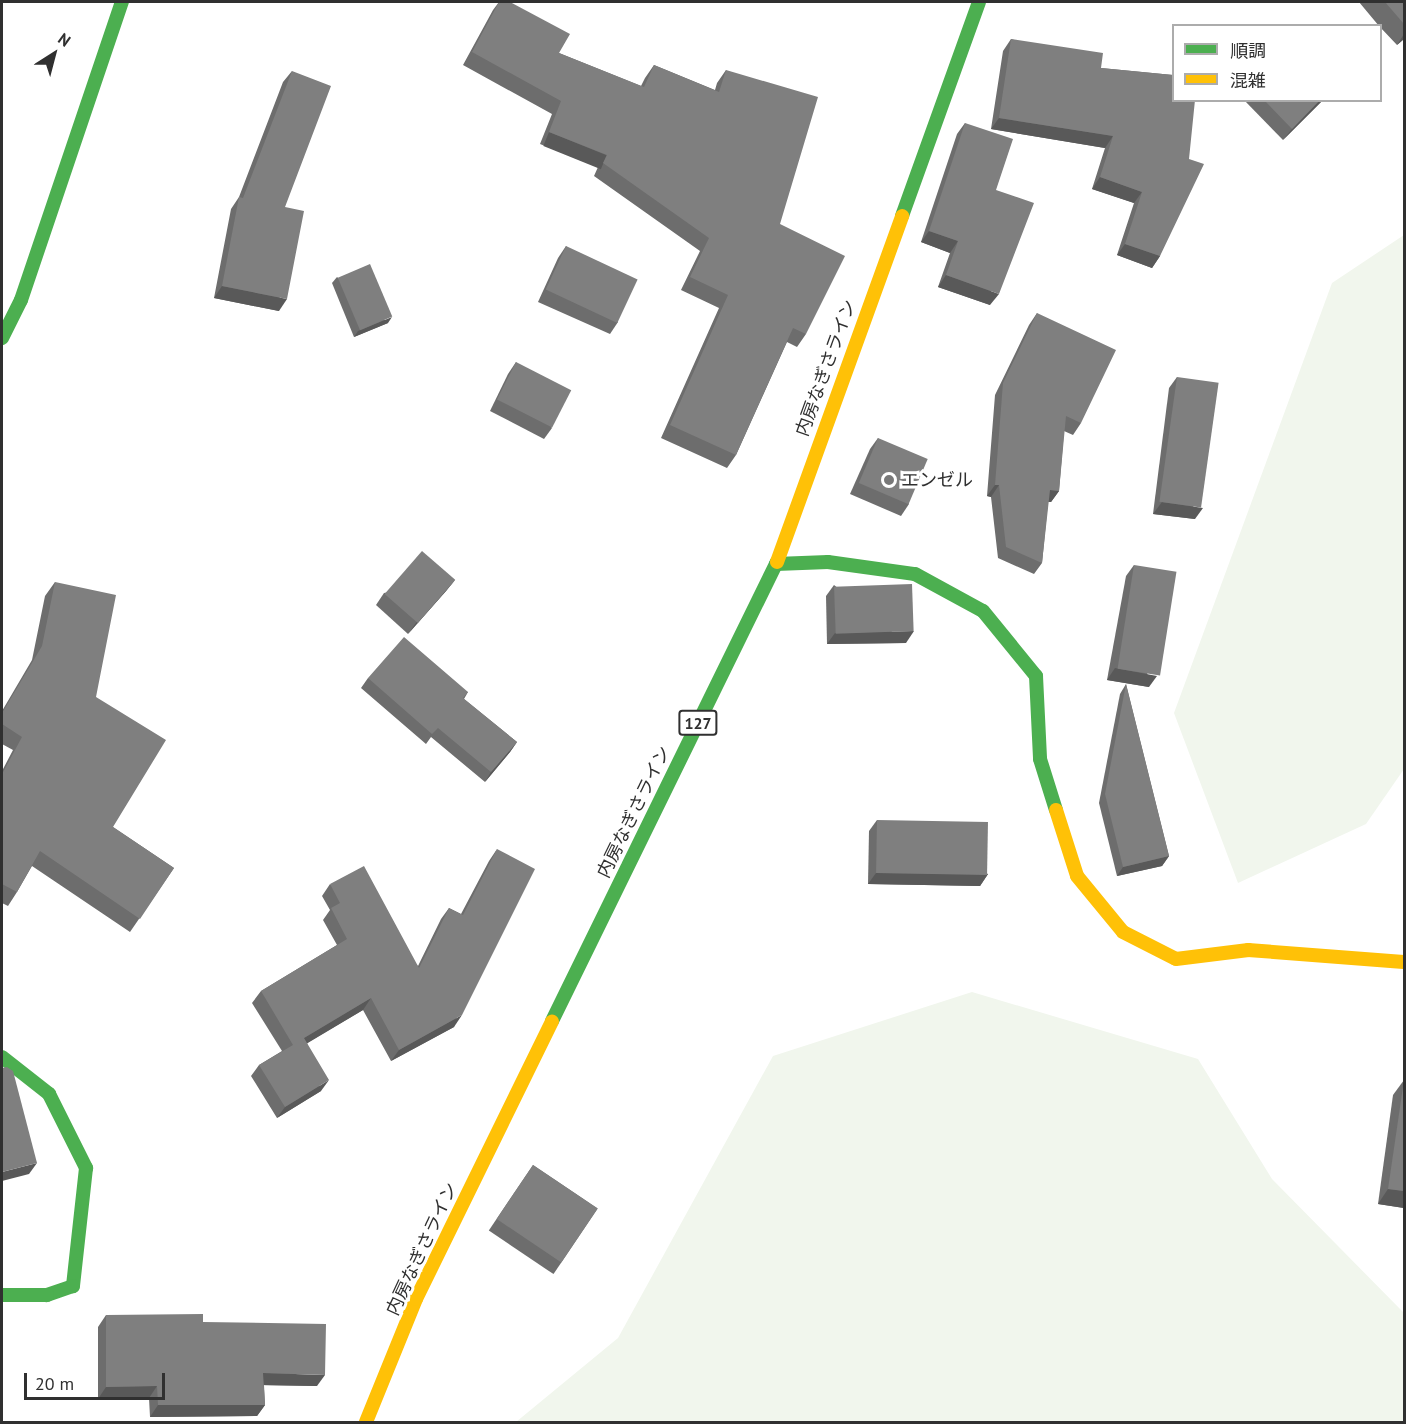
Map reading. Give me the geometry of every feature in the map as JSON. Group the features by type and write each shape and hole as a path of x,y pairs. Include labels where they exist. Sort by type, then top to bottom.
{"main road":[{"path":"2,338 21,300 52,199 122,2"},
{"name":"内房なぎさライン","path":"366,1422 416,1299 776,564 979,2"},
{"path":"776,564 828,562 915,574 984,611 1036,676 1040,759 1077,876 1123,932 1176,959 1248,950 1404,962"},
{"path":"2,1057 49,1094 86,1168 73,1286 47,1295 2,1295"}],"shaded area":[{"path":"1404,235 1404,769 1366,824 1238,883 1174,713 1332,283"},
{"path":"972,992 1198,1059 1272,1179 1404,1313 1404,1422 516,1422 618,1338 773,1056"}],"building":[{"path":"499,2 510,2 570,34 559,53 644,87 654,65 719,92 726,70 818,97 780,224 845,256 806,334 793,328 736,455 670,425 728,295 690,277 709,238 603,163 607,155 549,132 561,101 472,52"},
{"path":"1385,2 1404,2 1404,24"},
{"path":"1011,39 1103,53 1101,68 1172,75 1172,102 1195,102 1189,159 1204,164 1160,256 1125,244 1142,192 1100,177 1113,136 999,118"},
{"path":"292,71 331,86 285,207 304,211 287,299 222,286 239,197 243,198"},
{"path":"1266,102 1318,102 1292,129"},
{"path":"965,123 1013,139 996,190 1034,203 999,294 946,275 958,241 929,231"},
{"path":"566,246 638,279 617,323 546,290"},
{"path":"370,264 392,316 360,330 338,278"},
{"path":"1037,313 1116,350 1081,423 1066,416 1059,491 1050,490 1042,563 1006,547 999,485 995,485 1003,383"},
{"path":"516,362 571,390 552,428 497,399"},
{"path":"1177,377 1219,383 1201,508 1159,502"},
{"path":"878,438 928,459 909,504 859,483"},
{"path":"422,551 455,580 418,623 385,594"},
{"path":"1134,565 1176,572 1160,675 1118,669"},
{"path":"55,582 116,595 96,697 166,740 113,827 174,868 140,919 40,851 17,892 2,884 2,774 22,737 2,724 2,713 42,646"},
{"path":"912,584 914,631 836,634 834,587"},
{"path":"404,637 468,692 463,698 517,742 491,772 438,728 432,734 368,678"},
{"path":"1126,684 1169,856 1123,867 1105,794"},
{"path":"877,820 988,822 987,875 876,873"},
{"path":"497,849 535,869 462,1015 399,1050 371,998 304,1038 329,1080 285,1107 259,1065 293,1045 261,991 347,939 331,908 340,903 330,884 364,866 419,968 449,908 463,915"},
{"path":"7,1067 13,1071 37,1163 2,1172 2,1068"},
{"path":"1404,1080 1404,1191 1388,1189"},
{"path":"533,1165 598,1209 561,1263 497,1219"},
{"path":"203,1314 203,1322 326,1324 325,1375 263,1373 265,1405 158,1405 157,1386 106,1387 106,1315"}],"traffic: fast":[{"path":"2,338 21,300 122,2"},
{"path":"902,216 979,2"},
{"path":"552,1021 777,562"},
{"path":"776,564 828,562 915,574 983,611 1036,676 1040,759 1056,810"},
{"path":"2,1057 49,1094 86,1168 73,1286 47,1295 2,1295"}],"traffic: slow":[{"path":"777,562 902,216"},
{"path":"1056,810 1077,876 1123,932 1176,959 1248,950 1404,962"},
{"path":"366,1422 416,1299 552,1021"}],"place":[{"name":"エンゼル","path":"889,480"}]}
